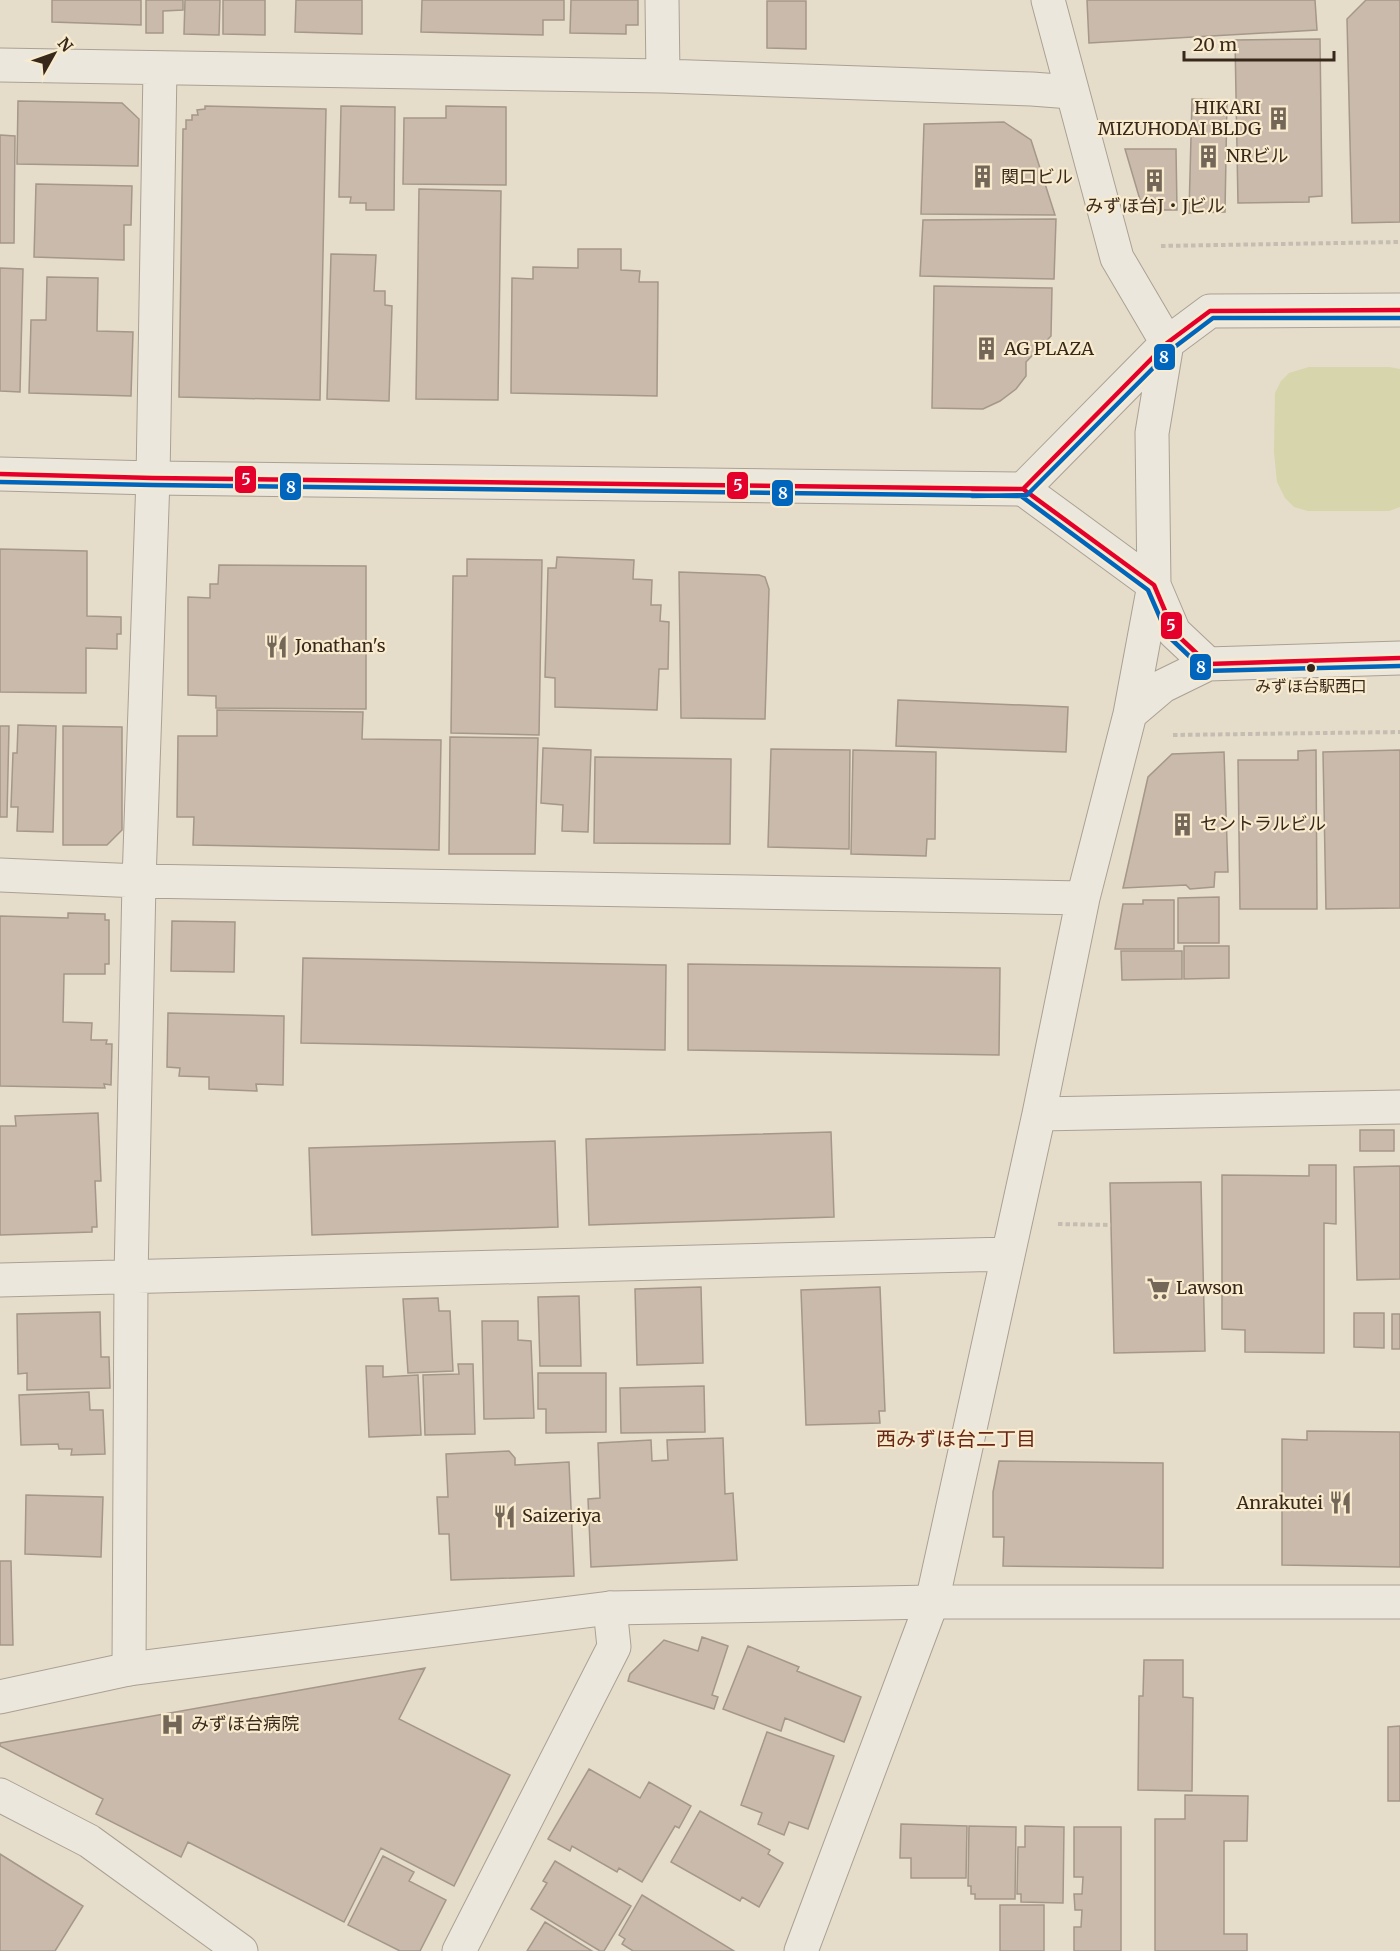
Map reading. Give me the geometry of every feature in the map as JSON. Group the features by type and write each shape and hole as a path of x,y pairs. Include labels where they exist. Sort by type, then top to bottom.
{"street":[{"path":"662,0 663,76"},
{"path":"801,1951 932,1602 1039,1114 1083,898 1130,714 1155,585 1152,433 1167,343 1117,258 1048,0"},
{"path":"0,65 663,76 1071,92"},
{"path":"129,1669 131,1278 138,881 153,478 160,69"},
{"path":"1023,489 1167,343 1210,311 1400,310"},
{"path":"0,474 1023,489 1155,585 1174,632 1208,664"},
{"path":"1130,714 1163,686 1208,664 1400,658"},
{"path":"0,875 138,881 1083,898"},
{"path":"1039,1114 1400,1107"},
{"path":"0,1280 1008,1254"},
{"path":"0,1697 129,1669 610,1608 932,1602 1400,1602"},
{"path":"459,1951 614,1647 610,1608"},
{"path":"0,1795 89,1841 241,1951"}],"path":[{"path":"1117,258 1150,246 1400,242"},
{"path":"1168,735 1400,732"},
{"path":"1052,1224 1111,1225"}],"green space":[{"path":"1309,367 1400,369 1400,507 1389,511 1308,511 1294,507 1285,498 1277,482 1274,452 1275,393 1281,381 1289,373"}],"building":[{"path":"52,0 141,0 141,25 52,22"},
{"path":"146,0 183,0 183,10 163,11 163,33 146,33"},
{"path":"185,0 220,0 219,35 184,34"},
{"path":"223,0 265,0 265,35 223,34"},
{"path":"296,0 362,0 362,34 295,32"},
{"path":"422,0 564,0 564,20 543,20 543,35 421,32"},
{"path":"571,0 638,0 638,25 626,25 626,34 570,33"},
{"path":"1087,0 1315,0 1317,30 1089,43"},
{"path":"1366,0 1400,0 1400,222 1352,223 1347,19"},
{"path":"767,1 806,1 806,49 767,48"},
{"name":"HIKARI MIZUHODAI BLDG","path":"1320,39 1322,196 1309,197 1309,202 1238,203 1235,40"},
{"name":"NRビル","path":"1192,99 1227,100 1225,212 1189,213"},
{"path":"18,101 122,103 139,119 138,166 17,164"},
{"path":"205,106 326,109 320,400 179,397 183,129 186,129 186,120 192,120 192,115 198,115 197,110 205,109"},
{"path":"341,106 395,107 394,210 366,210 366,203 350,203 351,197 339,197"},
{"path":"446,106 506,107 506,185 403,184 404,118 446,118"},
{"name":"関口ビル","path":"1004,122 1031,140 1055,215 921,214 924,124"},
{"path":"0,135 15,136 14,243 0,243"},
{"name":"みずほ台J・Jビル","path":"1125,149 1176,149 1177,210 1143,210"},
{"path":"36,184 132,186 131,225 124,225 124,260 34,257"},
{"path":"419,189 501,191 498,400 416,399"},
{"path":"1056,219 1054,279 920,276 923,220"},
{"path":"578,249 621,249 621,270 640,271 639,282 658,282 657,396 511,393 512,278 533,279 533,267 578,268"},
{"path":"331,254 376,255 374,291 385,291 385,305 392,306 389,401 327,399"},
{"path":"0,268 23,269 20,392 0,391"},
{"path":"47,277 98,278 97,331 133,332 131,396 29,393 31,320 46,320"},
{"name":"AG PLAZA","path":"934,286 1052,288 1051,336 1026,362 1026,376 1016,389 1000,401 983,409 932,408"},
{"path":"0,549 87,551 87,616 121,617 121,634 117,634 117,649 86,648 86,693 0,692"},
{"path":"557,557 634,560 633,579 652,580 651,605 661,605 660,621 669,622 668,669 659,669 657,710 555,707 555,678 545,677 548,568 556,568"},
{"path":"467,559 542,560 539,735 451,733 453,576 467,576"},
{"name":"Jonathan's","path":"219,565 366,566 366,709 216,708 216,696 188,695 188,597 210,598 210,584 218,584"},
{"path":"679,572 765,577 769,589 765,719 681,718"},
{"path":"898,700 1068,707 1066,752 896,746"},
{"path":"217,710 363,712 362,739 441,740 439,850 193,845 194,817 177,817 178,736 217,736"},
{"path":"18,725 56,726 53,832 17,831 18,807 11,807 13,753 17,753"},
{"path":"0,726 9,726 7,817 0,817"},
{"path":"63,726 122,727 122,830 107,845 63,845"},
{"path":"450,737 538,738 535,854 449,854"},
{"path":"543,748 591,750 588,832 562,831 563,805 541,803"},
{"path":"771,749 850,750 849,849 768,847"},
{"path":"853,750 936,752 935,839 927,839 926,856 851,854"},
{"path":"1316,750 1317,909 1240,909 1238,760 1298,760 1298,751"},
{"path":"1400,750 1400,908 1326,909 1323,752"},
{"name":"セントラルビル","path":"1224,752 1228,872 1215,872 1214,887 1190,889 1186,885 1123,888 1148,777 1172,754"},
{"path":"595,757 731,759 730,844 594,843"},
{"path":"1219,897 1219,943 1178,943 1178,898"},
{"path":"1143,900 1174,900 1174,949 1115,949 1123,904 1143,904"},
{"path":"68,913 105,914 105,920 109,920 109,964 105,964 105,974 64,974 63,1022 92,1023 91,1040 107,1040 106,1044 112,1044 111,1085 104,1084 105,1088 0,1086 0,916 68,918"},
{"path":"172,921 235,922 234,972 171,971"},
{"path":"1184,946 1229,946 1229,978 1184,979"},
{"path":"1121,951 1182,951 1182,979 1122,980"},
{"path":"303,958 666,965 665,1050 301,1043"},
{"path":"688,964 1000,968 999,1055 688,1050"},
{"path":"168,1013 284,1016 283,1085 256,1084 257,1091 209,1089 209,1077 179,1076 180,1068 167,1067"},
{"path":"98,1113 101,1181 95,1181 97,1227 92,1227 92,1232 0,1235 0,1126 16,1126 15,1116"},
{"path":"1360,1130 1394,1130 1394,1151 1360,1151"},
{"path":"831,1132 834,1217 589,1225 586,1139"},
{"path":"555,1141 558,1227 312,1235 309,1148"},
{"path":"1309,1165 1336,1165 1336,1224 1324,1223 1324,1353 1245,1352 1245,1330 1222,1329 1222,1175 1309,1176"},
{"path":"1400,1166 1400,1279 1357,1280 1354,1167"},
{"name":"Lawson","path":"1201,1182 1205,1351 1114,1353 1110,1183"},
{"path":"701,1287 703,1363 637,1365 635,1289"},
{"path":"880,1287 885,1411 879,1411 880,1423 806,1425 801,1290"},
{"path":"579,1296 581,1366 540,1366 538,1297"},
{"path":"438,1298 439,1311 450,1311 453,1371 408,1373 403,1299"},
{"path":"100,1312 101,1357 109,1357 110,1388 27,1390 27,1373 18,1374 17,1314"},
{"path":"1354,1313 1384,1313 1384,1348 1354,1347"},
{"path":"1392,1314 1400,1314 1400,1349 1392,1349"},
{"path":"482,1321 518,1321 518,1340 531,1341 534,1418 484,1419"},
{"path":"458,1364 473,1364 475,1434 425,1435 423,1375 459,1374"},
{"path":"366,1366 383,1366 383,1377 418,1375 421,1435 369,1437"},
{"path":"538,1373 606,1373 606,1432 546,1433 546,1409 538,1409"},
{"path":"704,1386 705,1432 621,1433 620,1388"},
{"path":"89,1392 90,1410 103,1410 105,1454 71,1455 72,1449 59,1449 58,1444 21,1445 19,1395"},
{"name":"Anrakutei","path":"1307,1431 1400,1432 1400,1567 1282,1565 1282,1439 1307,1440"},
{"path":"723,1438 725,1494 733,1493 737,1560 591,1567 588,1499 600,1498 598,1443 651,1440 652,1461 668,1460 667,1440"},
{"name":"Saizeriya","path":"509,1451 515,1458 515,1465 569,1462 574,1576 451,1580 449,1534 439,1534 437,1497 448,1497 446,1454"},
{"path":"999,1461 1163,1463 1163,1568 1003,1566 1004,1537 993,1537 993,1492"},
{"path":"26,1495 103,1497 101,1557 25,1554"},
{"path":"0,1561 11,1561 13,1645 0,1645"},
{"path":"702,1637 728,1646 712,1695 718,1697 714,1709 628,1681 630,1674 664,1640 698,1651"},
{"path":"748,1646 799,1667 797,1671 861,1697 844,1742 785,1718 781,1731 723,1709"},
{"path":"1144,1660 1183,1660 1183,1697 1193,1698 1192,1791 1138,1790 1139,1696 1143,1696"},
{"path":"425,1668 399,1719 510,1775 454,1886 381,1848 344,1922 188,1842 181,1857 96,1814 103,1799 0,1746 0,1743"},
{"path":"1400,1726 1400,1801 1388,1801 1388,1727"},
{"path":"767,1732 834,1756 808,1829 789,1822 784,1835 758,1824 762,1813 741,1805"},
{"path":"589,1769 640,1798 649,1782 691,1806 679,1828 675,1826 642,1882 619,1868 617,1872 572,1846 570,1851 548,1839"},
{"path":"1185,1795 1248,1796 1247,1841 1224,1841 1224,1934 1247,1934 1247,1951 1155,1951 1155,1819 1185,1819"},
{"path":"700,1811 770,1850 768,1854 783,1863 759,1907 742,1897 740,1901 671,1862"},
{"path":"901,1824 967,1826 966,1878 911,1878 911,1858 900,1858"},
{"path":"969,1826 1016,1827 1015,1899 975,1899 975,1894 971,1894 971,1886 968,1886"},
{"path":"1025,1826 1064,1827 1063,1903 1021,1902 1021,1894 1017,1894 1018,1847 1025,1847"},
{"path":"1074,1827 1121,1827 1121,1951 1074,1951 1074,1927 1081,1927 1082,1910 1075,1910 1074,1894 1082,1894 1083,1877 1074,1877"},
{"path":"0,1854 83,1906 55,1951 0,1951"},
{"path":"383,1856 414,1872 409,1881 446,1900 420,1951 400,1951 348,1925"},
{"path":"555,1861 631,1906 604,1951 600,1951 531,1909 547,1883 543,1881"},
{"path":"642,1895 734,1951 633,1951 622,1944 625,1939 619,1935"},
{"path":"1000,1905 1044,1905 1044,1951 1000,1951"},
{"path":"545,1922 592,1951 527,1951"}],"transit line":[{"name":"5","path":"972,489 1023,489 1167,343 1210,311 1400,310"},
{"name":"8","path":"972,496 1027,495 1172,349 1213,318 1400,318"},
{"name":"5","path":"0,474 1023,489 1154,585 1174,632 1208,664 1400,658"},
{"name":"8","path":"0,482 1021,496 1148,590 1168,636 1205,671 1400,666"}],"place":[{"name":"HIKARI MIZUHODAI BLDG","path":"1279,118"},
{"name":"NRビル","path":"1208,156"},
{"name":"関口ビル","path":"983,177"},
{"name":"みずほ台J・Jビル","path":"1155,180"},
{"name":"AG PLAZA","path":"986,349"},
{"name":"Jonathan's","path":"277,646"},
{"name":"みずほ台駅西口","path":"1311,668"},
{"name":"セントラルビル","path":"1182,824"},
{"name":"Lawson","path":"1158,1288"},
{"name":"Anrakutei","path":"1341,1503"},
{"name":"Saizeriya","path":"504,1516"},
{"name":"みずほ台病院","path":"173,1724"}],"district":[{"name":"西みずほ台二丁目","path":"956,1439"}]}
